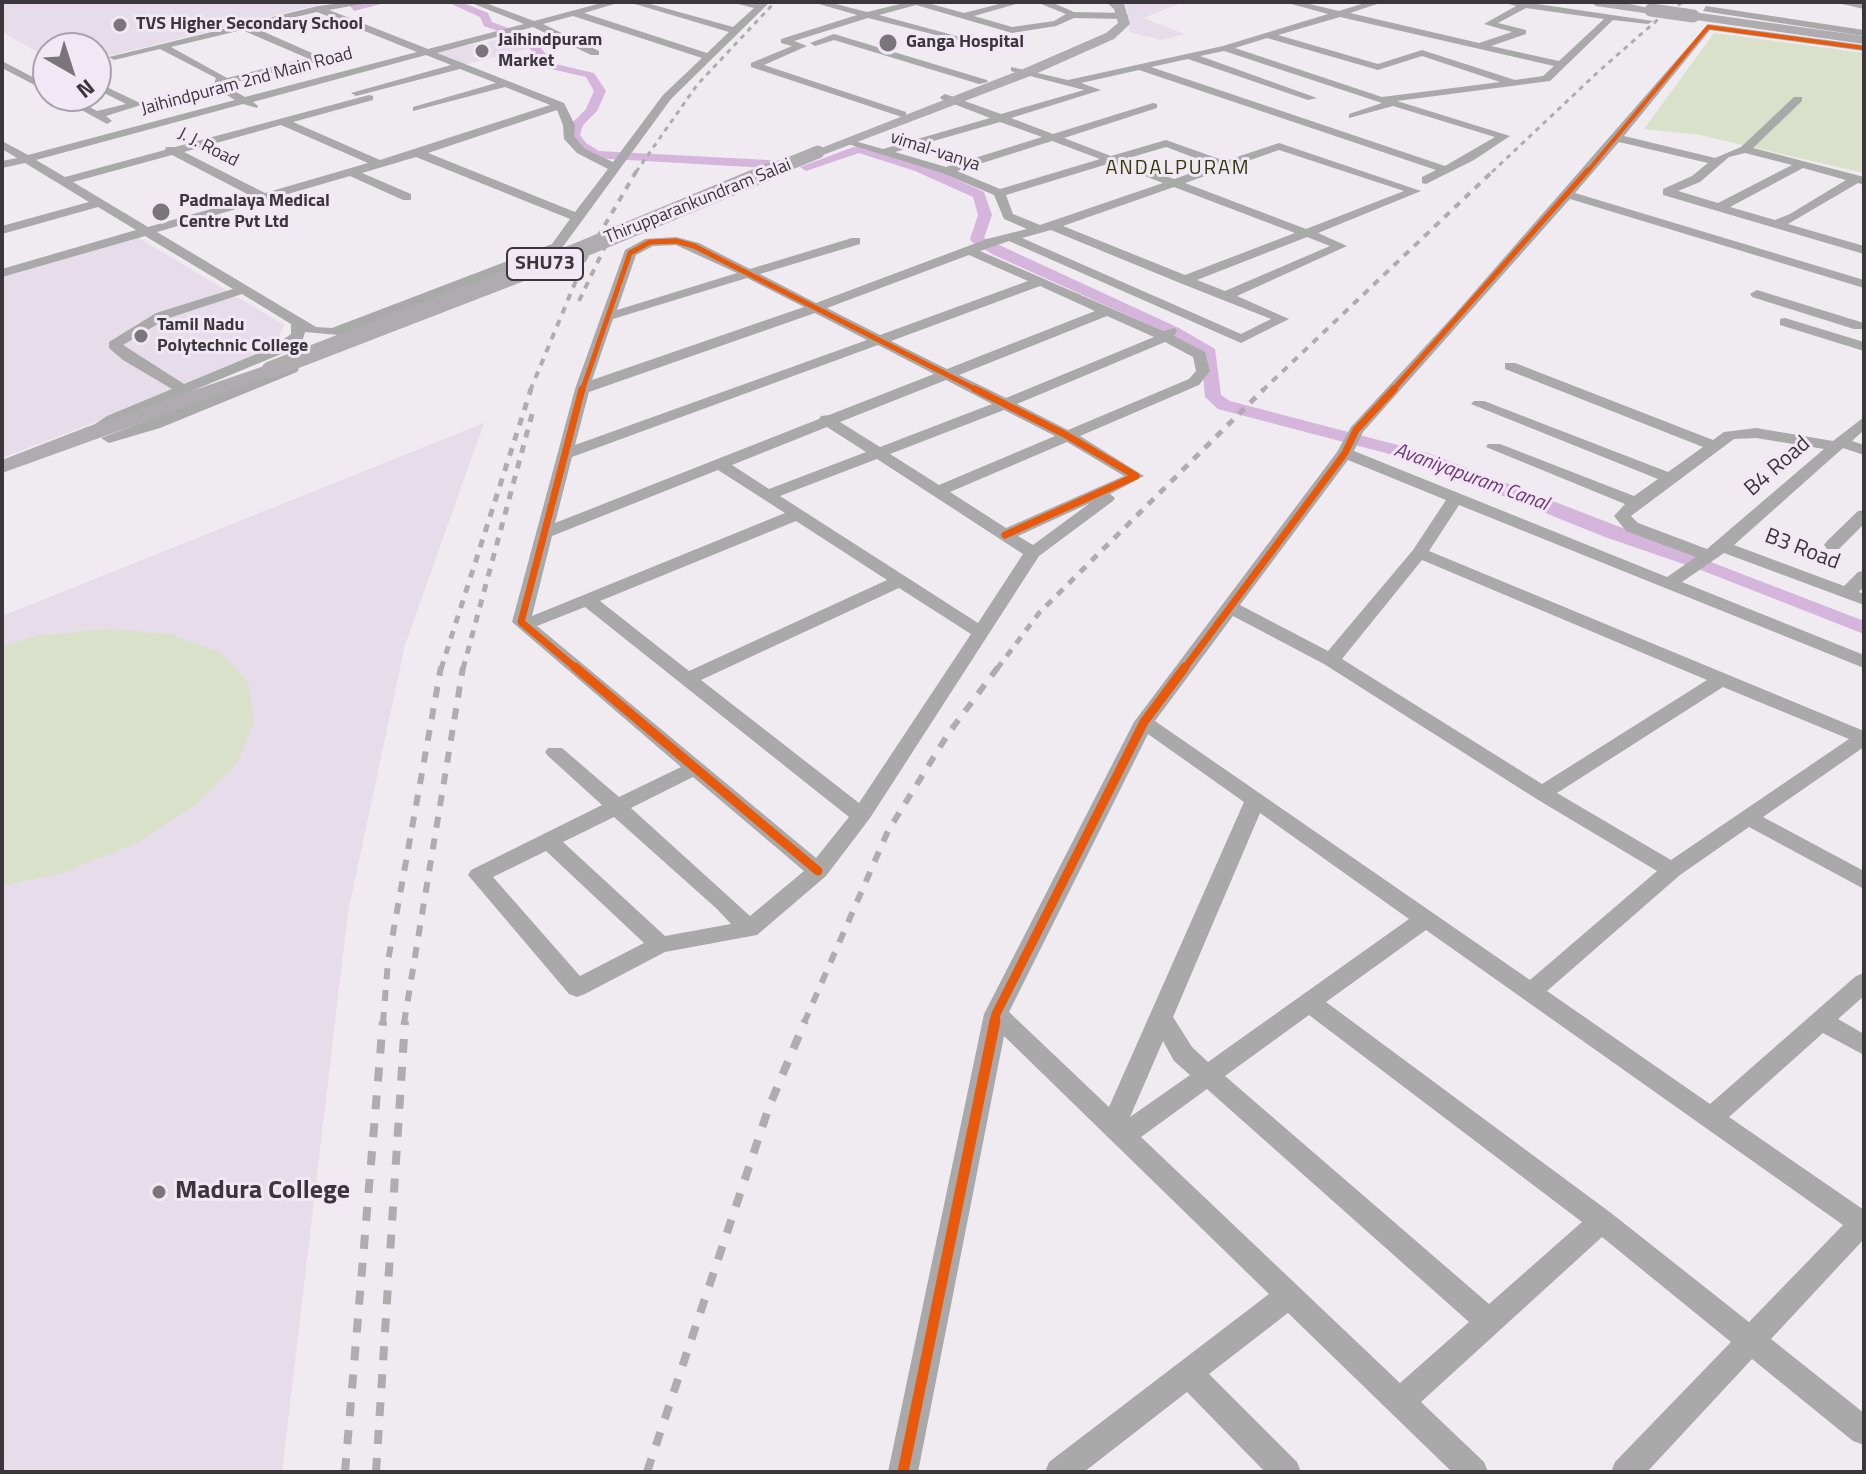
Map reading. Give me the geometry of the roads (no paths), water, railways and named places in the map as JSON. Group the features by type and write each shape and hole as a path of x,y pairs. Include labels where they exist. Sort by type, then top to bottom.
{"main road":[{"path":"1596,2 1650,16 1693,16 1864,40"},
{"name":"Thirupparankundram Salai","path":"2,480 187,395 270,370 573,253 902,117 1110,36 1124,24 1115,9"},
{"name":"Thirupparankundram Salai","path":"950,99 983,82 1022,71"},
{"name":"Thirupparankundram Salai","path":"2,467 102,435"}],"street":[{"path":"114,57 318,9 366,2"},
{"path":"474,2 534,24 595,53"},
{"name":"Jaihindpuram 2nd Main Road","path":"2,165 616,2"},
{"path":"633,2 736,31"},
{"path":"735,2 762,4"},
{"path":"817,2 957,39"},
{"path":"802,46 784,41 917,2 1012,30 1056,23 1072,15 1115,9"},
{"path":"964,16 1018,2"},
{"path":"1041,2 1065,9 1072,15"},
{"path":"1289,2 1561,65"},
{"path":"1067,83 1225,48 1378,2"},
{"path":"1507,2 1611,17 1650,16"},
{"path":"1845,2 1864,6"},
{"path":"102,435 155,425 521,281 538,271 667,97 762,4"},
{"path":"1483,45 1523,32 1489,24 1525,5"},
{"path":"318,9 560,105 569,125 568,137 581,151 616,164"},
{"path":"1706,9 1864,33"},
{"path":"573,13 706,56"},
{"path":"1353,116 1417,92 1546,79 1611,17"},
{"path":"244,27 317,59 217,85 259,108"},
{"path":"903,1472 996,1014 1144,722 1232,608 1350,442 1616,138 1708,27 1864,48"},
{"path":"1270,36 1378,67 1422,53 1518,84"},
{"path":"902,117 755,65 834,37 983,82"},
{"path":"162,46 222,77 222,82"},
{"path":"1225,48 1504,136 1426,180"},
{"path":"1189,56 1312,98"},
{"path":"2,64 32,81"},
{"path":"356,93 459,66"},
{"path":"1140,67 1446,170"},
{"path":"881,153 1096,90 1022,71"},
{"path":"66,180 280,119 369,98 327,81"},
{"path":"417,109 508,83"},
{"path":"112,93 136,105 112,111"},
{"path":"950,99 1341,246 1226,296"},
{"path":"1798,99 1745,149 1715,161 1696,179 1667,192 1864,250"},
{"path":"2,273 417,153 560,105"},
{"path":"946,171 1153,106"},
{"name":"J. J. Road","path":"90,112 148,137"},
{"path":"96,115 108,112"},
{"path":"650,242 640,229 851,143 902,117"},
{"path":"280,119 379,164"},
{"path":"1616,138 1715,161"},
{"name":"vimal-vanya","path":"851,143 946,171 999,193 1008,216 1037,229"},
{"path":"999,193 1166,143 1225,165"},
{"path":"2,144 313,331 334,332 539,255 561,243"},
{"name":"J. J. Road","path":"160,144 265,198"},
{"path":"582,389 981,247 1052,226 1279,146 1415,191 1185,280"},
{"path":"1745,149 1860,180"},
{"path":"417,153 577,217"},
{"path":"1718,208 1801,165"},
{"path":"351,172 407,197"},
{"path":"1775,224 1794,217 1860,180"},
{"path":"1567,194 1864,284"},
{"path":"2,230 101,202"},
{"path":"1010,237 1241,339 1282,319 1052,226"},
{"path":"818,871 521,622 582,389 630,253 650,242 676,241 694,246 1066,435 1136,476"},
{"path":"607,317 856,241"},
{"path":"939,491 1194,382 1203,371 1200,355 1168,333 1107,311 1042,281 981,247"},
{"path":"565,454 1042,281"},
{"path":"245,289 161,316 114,345 187,395 276,351 298,336 298,321"},
{"path":"1757,294 1859,326"},
{"path":"1771,331 1803,308"},
{"path":"544,533 826,419 1107,311"},
{"path":"362,321 386,332"},
{"path":"1785,322 1864,347"},
{"path":"768,495 1005,404 1168,333"},
{"path":"1510,366 1715,446"},
{"path":"1479,404 1670,478"},
{"path":"826,419 1033,553"},
{"name":"B4 Road","path":"1670,583 1864,422"},
{"path":"1494,447 1636,502 1715,446 1740,433 1838,444 1864,450"},
{"path":"1350,442 1455,499 1864,662"},
{"path":"718,463 981,633"},
{"path":"1005,535 1136,476"},
{"path":"695,768 479,875 577,988 660,945 749,929 818,871 863,813 1033,553 1136,476"},
{"path":"1331,660 1419,553 1455,499"},
{"name":"B3 Road","path":"1636,502 1622,516 1632,527 1706,556 1856,597"},
{"path":"525,625 798,514"},
{"path":"1833,545 1864,515"},
{"path":"1419,553 1864,738"},
{"path":"1856,597 1864,576"},
{"path":"687,679 899,581"},
{"path":"587,600 860,815"},
{"path":"1232,608 1331,660 1542,793 1672,870"},
{"path":"1542,793 1722,679"},
{"path":"1144,722 1863,1224 1626,1472"},
{"path":"1531,992 1672,870 1864,738"},
{"path":"555,752 749,929"},
{"path":"1119,1130 1161,1018 1256,799"},
{"path":"1748,818 1864,881"},
{"path":"548,840 660,945"},
{"path":"1119,1130 1207,1076 1425,919"},
{"path":"1711,1118 1864,982"},
{"path":"1309,1002 1601,1221 1864,1431"},
{"path":"996,1014 1473,1472"},
{"path":"1161,1018 1183,1054 1489,1322"},
{"path":"1821,1020 1864,1046"},
{"path":"1400,1402 1601,1221"},
{"path":"1075,1468 1289,1295"},
{"path":"1189,1374 1286,1472"}],"waterway":[{"name":"Avaniyapuram Canal","path":"352,2 354,8 383,2"},
{"name":"Avaniyapuram Canal","path":"452,2 484,15 488,24 526,38 551,66 590,75 600,91 591,111 577,124 574,135 581,146 596,155 786,165"},
{"name":"Avaniyapuram Canal","path":"806,167 859,149 920,168 979,195 985,215 977,239 999,252 1174,331 1209,352 1213,397 1224,405 1422,457 1864,628"}],"railway":[{"path":"636,172 697,85 775,2"},
{"path":"1492,172 1599,71 1663,15 1683,2"},
{"path":"530,391 585,259 637,170"},
{"path":"1262,391 1494,170"},
{"path":"579,301 612,232"},
{"path":"441,669 531,389"},
{"path":"997,669 1039,613 1264,389"},
{"path":"463,669 534,407"},
{"path":"383,1023 388,961 441,667"},
{"path":"404,1023 463,667"},
{"path":"804,1023 888,831 948,734 998,667"},
{"path":"345,1472 383,1021"},
{"path":"376,1472 405,1021"},
{"path":"647,1472 769,1107 805,1021"}],"place":[{"name":"TVS Higher Secondary School","path":"120,25"},
{"name":"Ganga Hospital","path":"888,43"},
{"name":"Jaihindpuram Market","path":"482,51"},
{"name":"Padmalaya Medical Centre Pvt Ltd","path":"161,212"},
{"name":"Tamil Nadu Polytechnic College","path":"141,336"},
{"name":"Madura College","path":"159,1192"}],"district":[{"name":"ANDALPURAM","path":"1178,169"}]}
